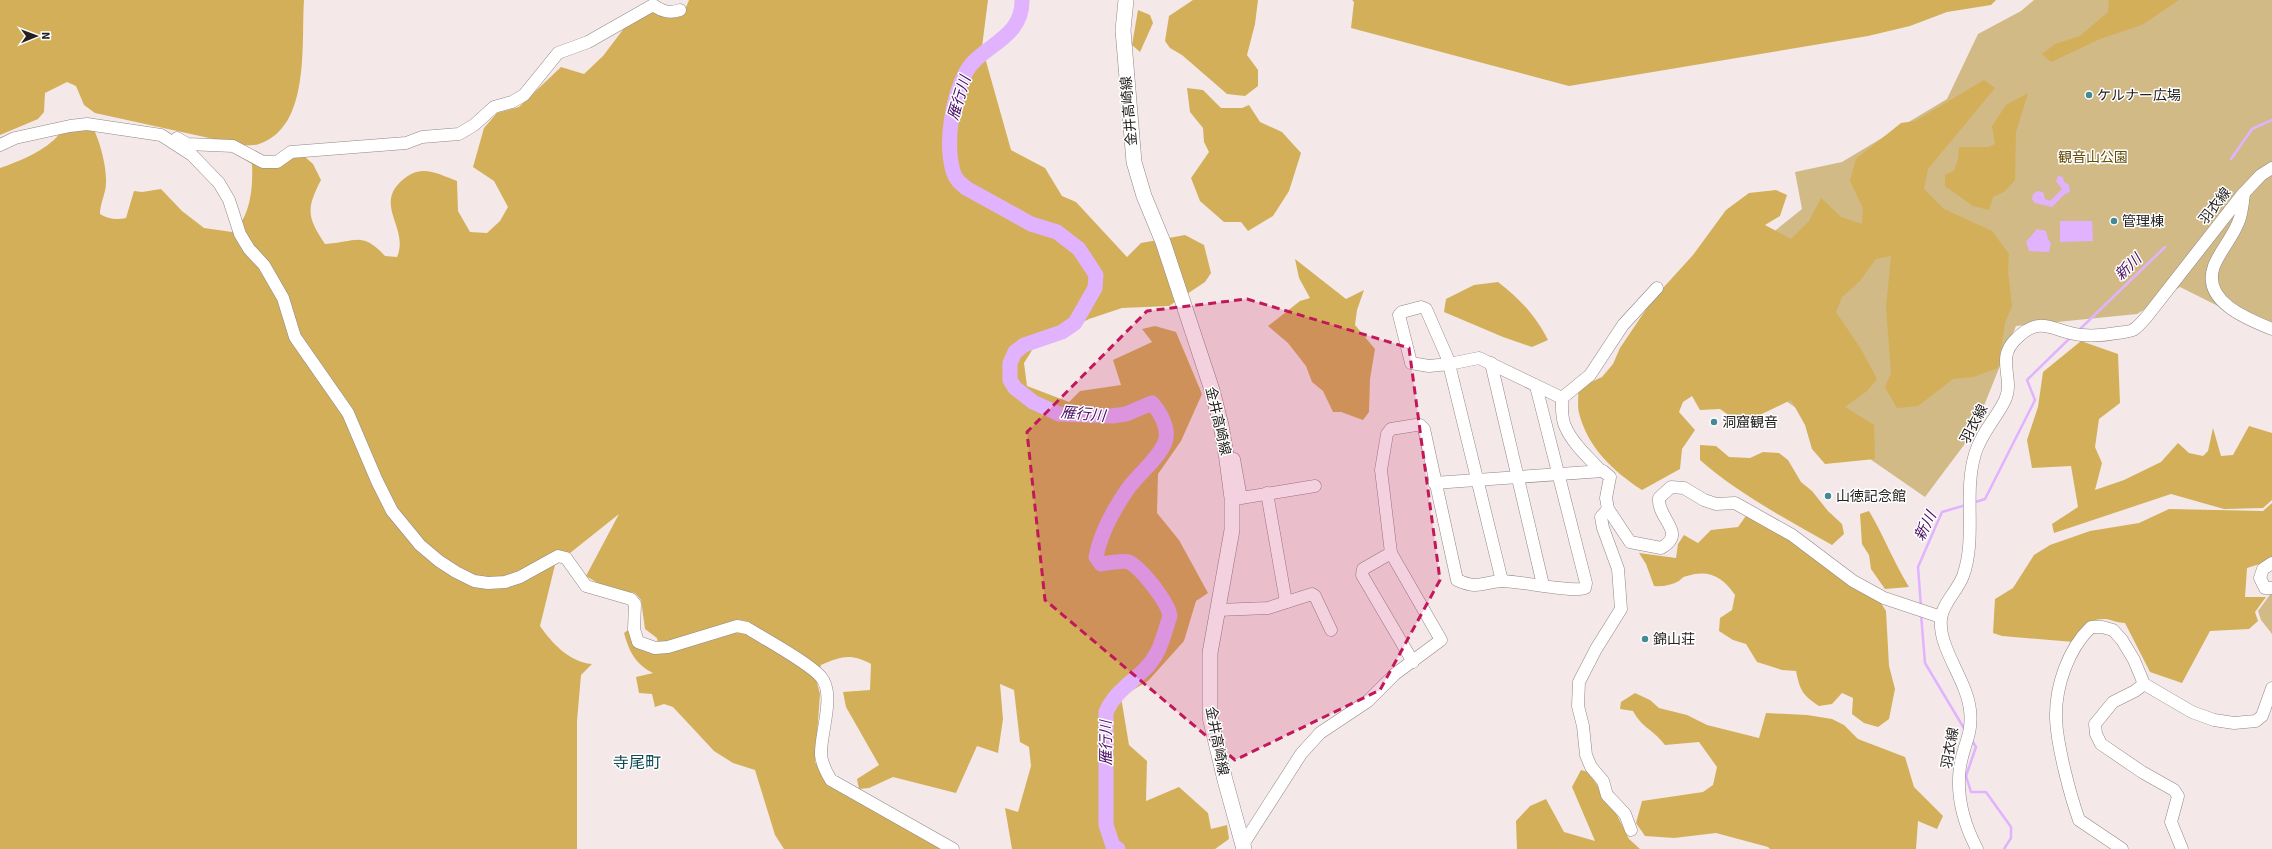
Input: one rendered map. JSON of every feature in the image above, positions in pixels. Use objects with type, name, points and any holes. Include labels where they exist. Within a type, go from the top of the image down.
[{"type":"main road","name":"金井高崎線","points":[[1126,0],[1123,30],[1134,162],[1144,196],[1163,242],[1212,390],[1221,425],[1227,460],[1232,498],[1232,530],[1210,653],[1210,717],[1243,848]]},
{"type":"street","points":[[0,145],[15,138],[70,126],[87,124],[173,136],[187,144],[233,146],[263,162],[278,162],[291,152],[399,144],[422,137],[459,134],[474,125],[494,107],[512,102],[524,95],[558,53],[588,42],[653,5],[662,11],[673,12],[680,10]]},
{"type":"street","points":[[161,135],[192,155],[219,183],[229,200],[240,234],[249,249],[264,265],[283,298],[294,337],[348,413],[377,481],[392,511],[420,545],[439,561],[456,572],[474,581],[488,583],[505,582],[520,577],[558,556],[566,558],[586,586],[631,599],[634,604],[634,629],[638,642],[655,648],[668,647],[737,626],[747,628],[809,668],[824,680],[827,698],[821,755],[825,770],[831,780],[953,849]]},
{"type":"street","name":"羽衣線","points":[[1977,849],[1966,828],[1961,806],[1960,766],[1969,737],[1970,708],[1942,632],[1941,617],[1963,576],[1970,540],[1970,476],[1975,454],[1985,429],[2005,400],[2008,388],[2005,359],[2008,347],[2031,328],[2046,325],[2081,335],[2108,334],[2132,330],[2148,315],[2245,192],[2261,175],[2272,168]]},
{"type":"street","points":[[2245,192],[2239,222],[2214,267],[2212,281],[2219,298],[2226,305],[2251,321],[2272,329]]},
{"type":"street","points":[[1601,471],[1582,450],[1565,427],[1562,414],[1562,398],[1590,374],[1623,325],[1657,288]]},
{"type":"street","points":[[1502,581],[1449,364],[1426,309],[1421,307],[1400,313],[1399,318],[1409,362],[1424,365],[1449,364],[1475,358],[1491,363],[1562,398]]},
{"type":"street","points":[[1491,363],[1519,477],[1543,585]]},
{"type":"street","points":[[1243,848],[1301,754],[1320,733],[1368,701],[1395,674],[1440,643],[1441,636],[1391,553],[1382,470],[1387,434],[1391,429],[1416,425],[1422,426],[1457,580],[1468,585],[1481,586],[1502,581],[1582,589],[1586,586],[1536,386]]},
{"type":"street","points":[[1227,460],[1234,459],[1241,498],[1315,486]]},
{"type":"street","points":[[1434,483],[1601,471],[1606,472],[1610,477],[1606,498],[1608,509],[1630,542],[1661,548],[1670,542],[1673,536],[1672,530],[1660,508],[1659,498],[1671,487],[1684,488],[1704,500],[1716,504],[1735,503],[1792,535],[1853,580],[1884,598],[1941,617]]},
{"type":"street","points":[[1267,494],[1286,602]]},
{"type":"street","points":[[1608,509],[1601,517],[1602,528],[1618,569],[1621,609],[1596,649],[1579,682],[1578,706],[1583,726],[1586,755],[1591,767],[1603,781],[1608,795],[1625,814],[1631,830]]},
{"type":"street","points":[[1391,553],[1363,569],[1362,575],[1413,662]]},
{"type":"street","points":[[2272,562],[2263,569],[2260,578],[2265,588],[2272,588]]},
{"type":"street","points":[[1218,610],[1268,608],[1312,594],[1315,596],[1331,630]]},
{"type":"street","points":[[2122,849],[2079,820],[2058,736],[2056,718],[2058,699],[2067,662],[2080,638],[2091,627],[2102,627],[2113,630],[2122,640],[2134,660],[2144,684],[2192,712],[2214,720],[2234,723],[2256,721],[2262,716],[2272,688]]},
{"type":"street","points":[[2144,684],[2135,691],[2113,702],[2095,724],[2096,734],[2101,744],[2142,772],[2174,790],[2178,796],[2171,822],[2182,849]]},
{"type":"highlighted area","points":[[1247,299],[1409,348],[1440,580],[1380,690],[1235,760],[1045,600],[1027,432],[1147,311]]},
{"type":"green space","name":"観音山公園","points":[[2034,0],[2272,0],[2272,333],[2180,287],[2137,314],[2016,326],[1973,433],[1925,497],[1757,381],[1678,309],[1802,209],[1795,172],[1842,162],[1947,99],[1978,34],[2021,11]]},
{"type":"green space","points":[[2272,592],[2272,634],[2261,620],[2258,611]]},
{"type":"shaded area","points":[[0,0],[304,0],[302,60],[300,82],[295,102],[288,120],[276,135],[257,145],[241,145],[95,113],[84,105],[76,86],[67,82],[45,93],[44,112],[38,119],[0,135]]},
{"type":"shaded area","points":[[689,0],[988,0],[982,47],[1011,150],[1045,168],[1062,196],[1076,202],[1127,257],[1141,243],[1185,235],[1204,245],[1211,273],[1205,282],[1169,306],[1122,308],[1089,319],[1034,347],[1024,363],[1027,386],[1069,402],[1080,391],[1121,385],[1113,360],[1152,342],[1142,329],[1155,326],[1176,332],[1202,394],[1181,441],[1158,474],[1157,513],[1179,540],[1208,593],[1196,601],[1184,641],[1148,681],[1121,697],[1129,745],[1147,761],[1146,801],[1179,787],[1208,813],[1211,829],[1227,825],[1229,839],[1215,849],[1012,849],[1005,808],[1018,812],[1031,766],[1029,747],[1020,742],[1014,690],[1000,684],[1003,719],[998,753],[977,746],[956,793],[893,777],[869,788],[859,789],[857,779],[879,765],[846,707],[843,692],[870,690],[871,664],[858,658],[846,657],[821,665],[816,679],[820,694],[815,762],[829,784],[947,849],[784,849],[775,835],[755,770],[733,763],[714,751],[673,707],[664,704],[655,707],[652,694],[639,693],[636,677],[653,673],[637,661],[628,646],[624,633],[628,630],[636,646],[660,653],[657,638],[645,629],[641,600],[635,593],[606,588],[586,576],[619,514],[555,565],[540,626],[562,651],[576,660],[592,664],[581,675],[577,721],[577,849],[0,849],[0,168],[34,154],[50,143],[61,131],[93,128],[102,155],[106,177],[106,187],[100,214],[112,219],[126,218],[134,191],[142,192],[161,189],[182,211],[204,228],[232,232],[243,219],[247,210],[250,201],[252,182],[252,164],[236,154],[280,164],[294,158],[305,157],[313,164],[321,180],[313,198],[311,213],[315,227],[325,244],[357,240],[363,241],[370,243],[385,256],[397,257],[400,246],[399,236],[391,207],[391,197],[395,188],[405,178],[412,174],[424,171],[437,173],[457,181],[458,211],[470,232],[487,233],[500,221],[508,207],[494,181],[473,167],[484,128],[497,113],[519,107],[561,67],[584,74],[603,56],[625,27],[654,11],[684,12]]},
{"type":"shaded area","points":[[1193,0],[1258,0],[1255,24],[1247,55],[1258,70],[1258,86],[1245,96],[1227,94],[1182,55],[1170,48],[1165,41],[1169,16]]},
{"type":"shaded area","points":[[1352,0],[1996,0],[1991,5],[1947,12],[1910,26],[1868,36],[1569,86],[1351,28],[1354,2]]},
{"type":"shaded area","points":[[2109,0],[2179,0],[2142,25],[2100,39],[2051,62],[2042,54],[2055,44],[2080,36],[2108,12]]},
{"type":"shaded area","points":[[1138,10],[1150,15],[1153,23],[1140,52],[1132,45]]},
{"type":"shaded area","points":[[1984,80],[1995,88],[1928,169],[1924,189],[1944,209],[1992,231],[2009,254],[2008,271],[2012,306],[2005,323],[1998,368],[1973,377],[1953,379],[1918,406],[1897,408],[1885,387],[1891,373],[1886,308],[1891,256],[1876,259],[1859,282],[1842,297],[1836,312],[1861,349],[1877,379],[1867,391],[1845,407],[1874,425],[1875,459],[1825,464],[1812,449],[1805,425],[1791,400],[1741,424],[1720,409],[1700,410],[1692,396],[1683,402],[1679,412],[1695,430],[1682,449],[1680,469],[1642,490],[1612,467],[1595,448],[1583,426],[1578,410],[1578,388],[1602,377],[1613,364],[1620,348],[1653,299],[1693,255],[1726,210],[1749,193],[1776,190],[1787,195],[1780,216],[1765,225],[1791,239],[1809,221],[1821,198],[1841,217],[1862,224],[1863,208],[1850,181],[1856,159],[1901,123],[1915,121]]},
{"type":"shaded area","points":[[1187,88],[1203,90],[1221,108],[1242,108],[1249,105],[1260,122],[1282,132],[1301,153],[1289,191],[1273,216],[1248,231],[1241,222],[1224,222],[1200,201],[1191,178],[1209,152],[1204,142],[1203,128],[1190,112]]},
{"type":"shaded area","points":[[2028,93],[2016,132],[2015,180],[2004,192],[1993,197],[1989,210],[1973,206],[1945,186],[1945,175],[1954,171],[1958,159],[1959,147],[1988,147],[1995,144],[1992,126],[2006,105]]},
{"type":"shaded area","points":[[2058,176],[2063,177],[2064,182],[2069,185],[2070,192],[2065,194],[2052,207],[2035,203],[2032,199],[2033,194],[2038,191],[2043,192],[2045,199],[2050,201],[2062,189],[2056,181]]},
{"type":"shaded area","points":[[2060,221],[2092,221],[2093,241],[2060,242]]},
{"type":"shaded area","points":[[2037,229],[2046,231],[2048,239],[2051,243],[2049,252],[2029,251],[2026,242]]},
{"type":"shaded area","points":[[1295,259],[1346,299],[1364,290],[1357,310],[1355,325],[1375,349],[1370,379],[1369,412],[1363,420],[1341,412],[1333,412],[1323,391],[1312,382],[1306,366],[1288,343],[1268,326],[1300,301],[1310,298],[1299,278]]},
{"type":"shaded area","points":[[1498,282],[1526,308],[1538,323],[1548,340],[1532,347],[1503,337],[1444,312],[1446,299],[1474,285]]},
{"type":"shaded area","points":[[2081,341],[2118,354],[2120,403],[2099,419],[2095,447],[2102,463],[2095,490],[2124,480],[2161,462],[2178,443],[2189,453],[2203,456],[2208,451],[2213,428],[2221,456],[2233,455],[2249,426],[2272,433],[2272,500],[2263,508],[2224,509],[2171,494],[2054,533],[2052,524],[2078,507],[2071,466],[2032,468],[2027,440],[2038,407],[2043,372]]},
{"type":"shaded area","points":[[1700,445],[1716,446],[1729,457],[1750,458],[1763,452],[1779,453],[1788,460],[1801,482],[1812,491],[1828,511],[1842,524],[1844,534],[1832,545],[1763,506],[1700,460]]},
{"type":"shaded area","points":[[2272,503],[2272,560],[2247,568],[2245,597],[2266,597],[2255,612],[2258,621],[2249,629],[2210,631],[2182,683],[2150,672],[2125,623],[2106,619],[2095,620],[2086,624],[2082,628],[2074,642],[2002,636],[1993,633],[1995,599],[2013,588],[2034,555],[2050,545],[2090,531],[2139,523],[2169,509],[2263,511]]},
{"type":"shaded area","points":[[1869,511],[1909,587],[1885,589],[1871,569],[1869,555],[1862,544],[1860,514]]},
{"type":"shaded area","points":[[1748,513],[1792,540],[1879,600],[1886,611],[1889,666],[1895,689],[1889,719],[1878,727],[1864,723],[1852,714],[1853,698],[1842,693],[1832,704],[1819,706],[1809,699],[1803,692],[1796,671],[1782,670],[1757,662],[1746,644],[1733,640],[1719,631],[1720,618],[1732,610],[1735,595],[1726,583],[1720,579],[1709,574],[1702,573],[1685,576],[1679,581],[1670,585],[1654,586],[1646,564],[1639,553],[1676,558],[1678,544],[1684,535],[1698,543],[1711,530],[1738,527]]},
{"type":"shaded area","points":[[1635,693],[1650,700],[1659,708],[1687,715],[1707,725],[1759,738],[1766,713],[1807,715],[1832,719],[1844,725],[1858,739],[1905,757],[1914,787],[1943,816],[1937,829],[1918,821],[1916,849],[1770,849],[1768,847],[1716,833],[1674,838],[1645,836],[1636,823],[1642,801],[1703,792],[1713,785],[1717,767],[1699,742],[1665,745],[1641,722],[1633,711],[1620,709],[1621,702]]},
{"type":"shaded area","points":[[1581,770],[1588,772],[1614,809],[1629,839],[1640,849],[1517,849],[1516,821],[1530,806],[1546,799],[1564,832],[1595,841],[1572,787]]},
{"type":"waterway","name":"雁行川","points":[[1022,0],[1020,13],[1016,24],[1009,33],[973,63],[966,72],[961,83],[951,121],[950,147],[953,171],[956,179],[966,188],[1031,224],[1057,232],[1079,249],[1096,275],[1095,288],[1075,323],[1062,332],[1024,345],[1015,352],[1010,363],[1010,380],[1015,388],[1033,402],[1059,414],[1112,416],[1126,414],[1152,403],[1161,416],[1166,432],[1165,442],[1158,455],[1127,490],[1117,505],[1104,531],[1096,557],[1101,564],[1126,561],[1141,571],[1160,595],[1170,616],[1155,657],[1145,669],[1118,694],[1106,712],[1106,825],[1113,846],[1118,849]]},
{"type":"waterway","points":[[2231,159],[2252,129],[2272,120]]},
{"type":"waterway","name":"新川","points":[[2079,330],[2165,247]]},
{"type":"waterway","name":"新川","points":[[1972,503],[1985,499],[2035,400],[2027,380],[2071,337]]},
{"type":"waterway","name":"新川","points":[[1921,607],[1918,567],[1942,512],[1966,505]]},
{"type":"waterway","name":"新川","points":[[1921,614],[1925,663],[1965,730]]},
{"type":"waterway","name":"新川","points":[[1971,739],[1976,747],[1966,776],[1971,792],[1986,792],[2011,827],[2011,838],[2004,849]]},
{"type":"place","name":"ケルナー広場","points":[[2089,95]]},
{"type":"place","name":"管理棟","points":[[2114,221]]},
{"type":"place","name":"洞窟観音","points":[[1714,422]]},
{"type":"place","name":"山徳記念館","points":[[1828,496]]},
{"type":"place","name":"錦山荘","points":[[1645,639]]},
{"type":"district","name":"寺尾町","points":[[637,763]]}]
